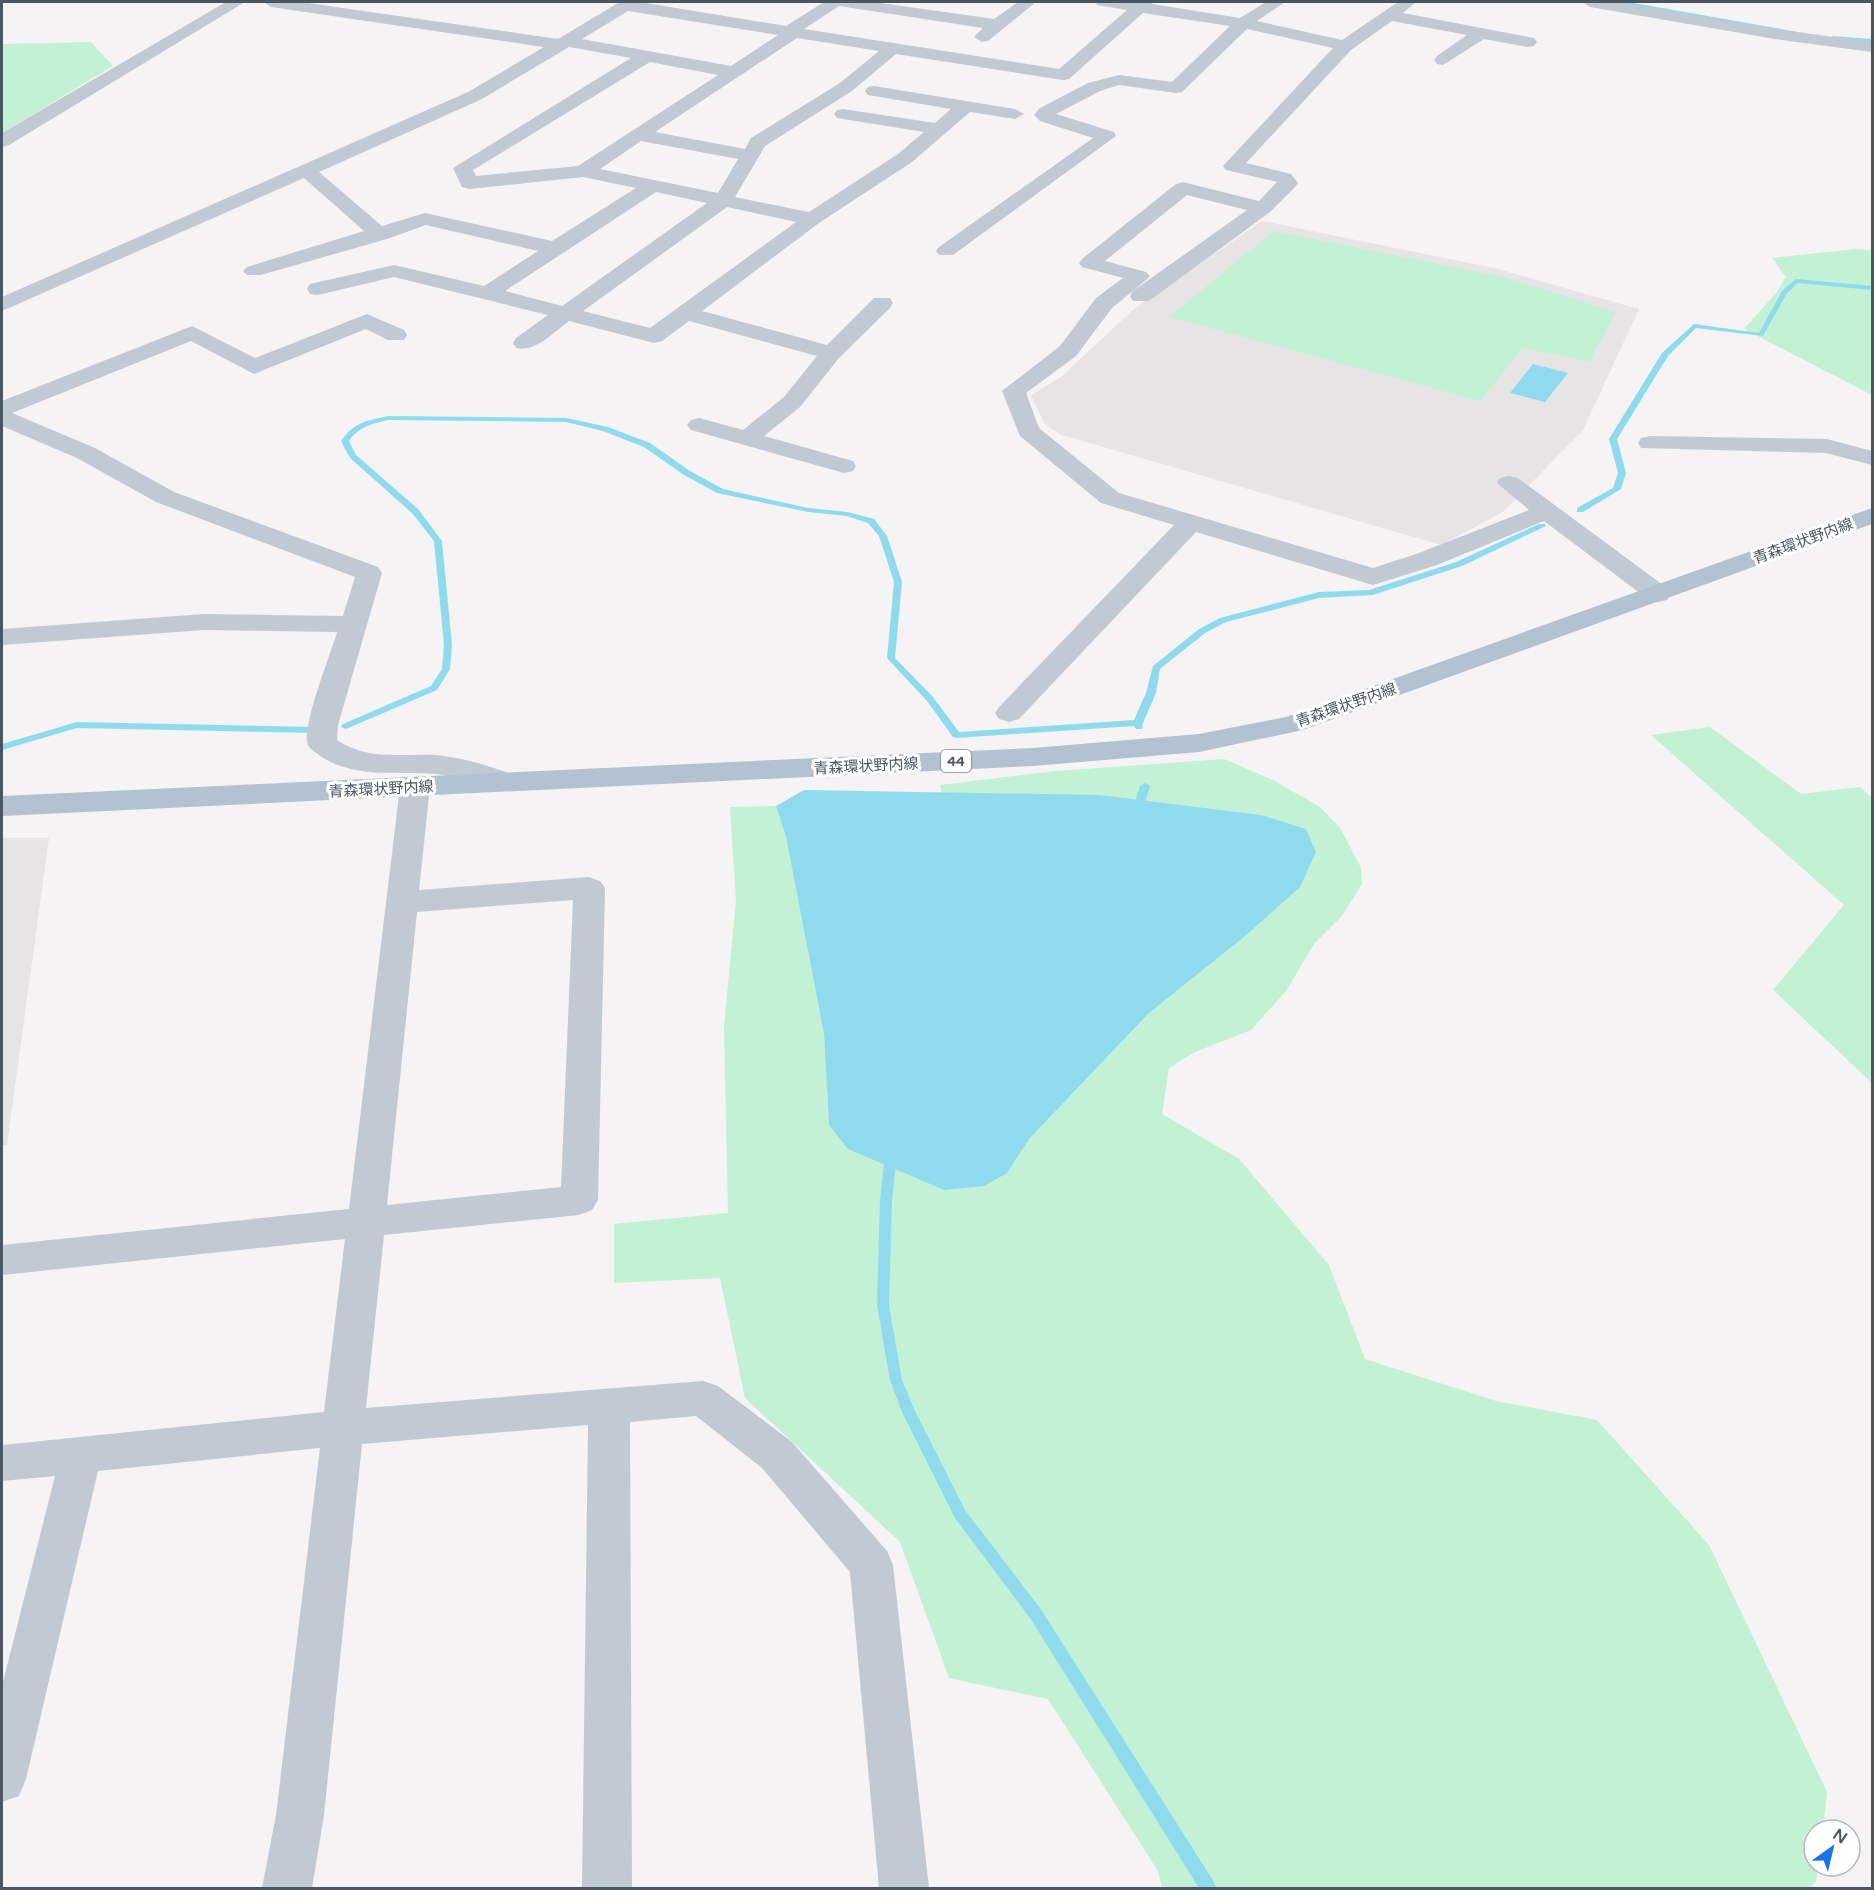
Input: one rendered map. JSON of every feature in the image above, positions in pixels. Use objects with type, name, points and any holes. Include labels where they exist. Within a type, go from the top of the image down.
[{"type":"main road","name":"青森環状野内線","points":[[2,806],[1033,757],[1199,743],[1293,723],[1872,516]]},
{"type":"street","points":[[2,141],[237,2]]},
{"type":"street","points":[[271,2],[562,43],[733,72]]},
{"type":"street","points":[[583,171],[834,2]]},
{"type":"street","points":[[844,2],[998,25]]},
{"type":"street","points":[[955,59],[1028,2]]},
{"type":"street","points":[[1103,2],[1143,4],[1345,46]]},
{"type":"street","points":[[946,251],[1107,136],[1046,117],[1043,115],[1046,112],[1094,87],[1119,80],[1176,88],[1243,23],[1276,2]]},
{"type":"street","points":[[1141,296],[1263,208],[1288,183],[1284,178],[1233,166],[1345,46],[1408,2]]},
{"type":"street","points":[[1590,2],[1766,33],[1872,47]]},
{"type":"street","points":[[2,305],[474,96],[628,4],[790,33],[1063,75],[1143,4]]},
{"type":"street","points":[[1389,15],[1528,42]]},
{"type":"street","points":[[1443,60],[1481,33]]},
{"type":"street","points":[[524,343],[723,201],[733,188],[748,155],[758,142],[846,87],[892,49]]},
{"type":"street","points":[[647,56],[463,168],[468,183],[583,171],[812,219]]},
{"type":"street","points":[[318,290],[394,271],[654,336],[812,219],[905,158],[939,129],[966,95],[995,65]]},
{"type":"street","points":[[874,92],[966,95],[1014,114]]},
{"type":"street","points":[[843,114],[939,129]]},
{"type":"street","points":[[639,135],[748,155]]},
{"type":"street","points":[[307,171],[380,235]]},
{"type":"street","points":[[1263,208],[1191,181],[1089,263],[1139,276],[1104,303],[1068,351],[1014,391],[1028,431],[1110,498],[1373,577],[1437,556],[1548,511]]},
{"type":"street","points":[[487,293],[652,186]]},
{"type":"street","points":[[254,271],[380,235],[425,219],[554,248]]},
{"type":"street","points":[[746,439],[792,402],[831,353],[882,303]]},
{"type":"street","points":[[686,313],[831,353]]},
{"type":"street","points":[[2,409],[192,333],[255,367],[367,321],[396,334]]},
{"type":"street","points":[[2,418],[86,453],[165,497],[369,573],[323,725],[322,743],[335,754],[362,764],[449,766],[507,783]]},
{"type":"street","points":[[699,425],[844,466]]},
{"type":"street","points":[[1650,442],[1827,446],[1872,458]]},
{"type":"street","points":[[1509,483],[1658,594]]},
{"type":"street","points":[[1010,713],[1191,522]]},
{"type":"street","points":[[2,637],[204,622],[354,624]]},
{"type":"street","points":[[287,1888],[300,1815],[345,1428],[415,787]]},
{"type":"street","points":[[2,1260],[579,1200],[589,888],[403,902]]},
{"type":"street","points":[[2,1463],[345,1428],[703,1398],[777,1455],[871,1565],[904,1888]]},
{"type":"street","points":[[607,1888],[609,1406]]},
{"type":"street","points":[[2,1779],[81,1455]]},
{"type":"shaded area","points":[[1262,221],[1494,268],[1639,309],[1583,430],[1503,512],[1441,545],[1059,434],[1045,424],[1031,395],[1061,377],[1134,309]]},
{"type":"shaded area","points":[[2,838],[49,838],[7,1145],[2,1145]]},
{"type":"green space","points":[[91,42],[113,66],[2,133],[2,44]]},
{"type":"green space","points":[[1274,231],[1504,277],[1616,312],[1589,362],[1523,348],[1480,401],[1169,317]]},
{"type":"green space","points":[[1855,249],[1872,250],[1872,395],[1744,329],[1777,292],[1786,277],[1772,258]]},
{"type":"green space","points":[[1710,727],[1801,794],[1860,787],[1872,798],[1872,1083],[1773,990],[1844,905],[1651,735]]},
{"type":"green space","points":[[1224,759],[1273,780],[1320,807],[1340,828],[1361,868],[1362,884],[1342,916],[1314,944],[1286,991],[1251,1030],[1195,1052],[1169,1068],[1162,1114],[1239,1159],[1329,1265],[1365,1359],[1496,1401],[1597,1420],[1709,1545],[1827,1792],[1824,1818],[1802,1818],[1802,1878],[1816,1878],[1810,1888],[1162,1888],[1158,1871],[1048,1699],[949,1678],[900,1542],[745,1398],[720,1278],[614,1283],[614,1224],[728,1213],[724,1026],[736,900],[730,807],[776,806],[786,837],[824,1034],[829,1125],[1007,1173],[1030,1138],[1149,1013],[1244,937],[992,794],[942,793],[940,785],[1056,771]]},
{"type":"water","points":[[1533,364],[1568,373],[1545,402],[1510,393]]},
{"type":"water","points":[[804,790],[1099,795],[1261,815],[1306,829],[1316,852],[1300,887],[1244,937],[1149,1013],[1030,1138],[1007,1173],[984,1186],[944,1190],[848,1149],[829,1125],[824,1034],[786,837],[776,806]]},
{"type":"waterway","points":[[1622,2],[1795,32]]},
{"type":"waterway","points":[[1834,37],[1872,41]]},
{"type":"waterway","points":[[1580,510],[1617,489],[1622,473],[1613,439],[1665,355],[1694,326],[1761,335],[1784,292],[1796,281],[1872,288]]},
{"type":"waterway","points":[[346,726],[434,688],[446,669],[448,645],[438,541],[415,511],[353,456],[345,441],[351,432],[363,424],[388,418],[566,420],[605,429],[647,445],[687,473],[720,491],[808,510],[848,514],[871,521],[883,536],[898,582],[891,658],[930,699],[956,735],[1138,723]]},
{"type":"waterway","points":[[1138,723],[1151,693],[1156,668],[1202,631],[1223,620],[1319,595],[1370,593],[1459,564],[1542,526]]},
{"type":"waterway","points":[[1138,723],[1139,727]]},
{"type":"waterway","points":[[2,747],[77,725],[313,730]]},
{"type":"waterway","points":[[1137,811],[1145,786]]},
{"type":"waterway","points":[[891,1155],[886,1199],[883,1305],[896,1380],[909,1412],[960,1514],[1035,1613],[1208,1888]]}]
